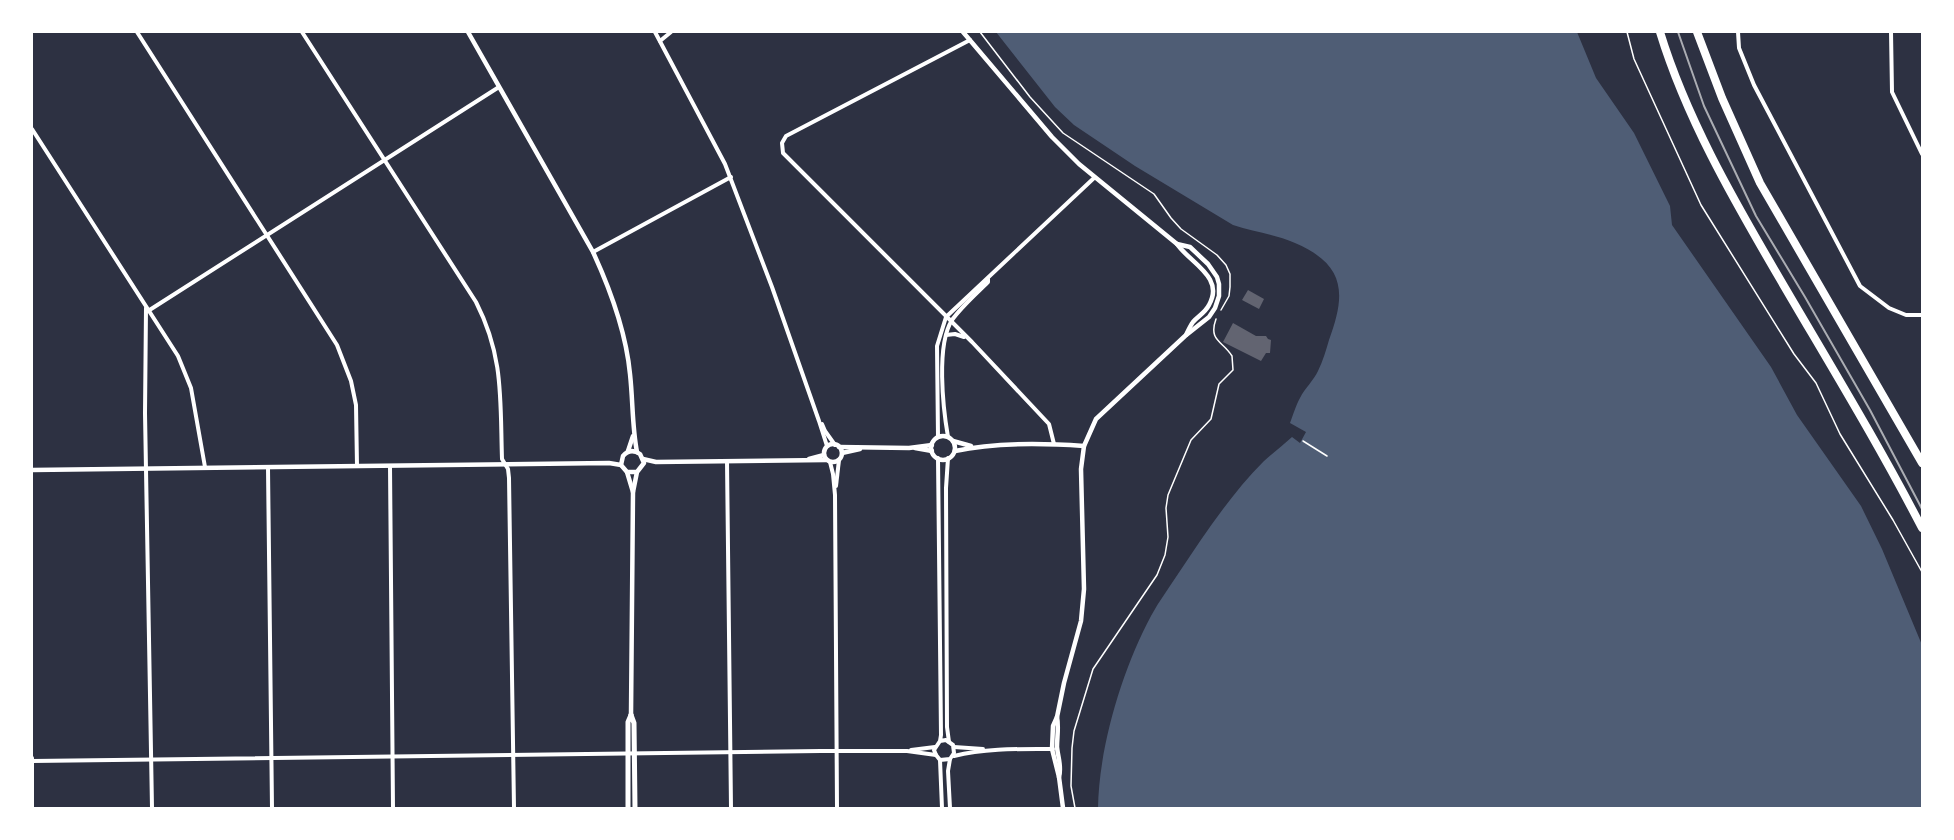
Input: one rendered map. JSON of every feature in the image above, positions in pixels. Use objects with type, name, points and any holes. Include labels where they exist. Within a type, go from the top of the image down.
[{"type":"highway","points":[[1660,32],[1687,104],[1726,183],[1881,450],[1923,528]]},
{"type":"highway","points":[[1697,32],[1722,98],[1760,183],[1923,463]]},
{"type":"main road","points":[[631,715],[628,722],[635,808]]},
{"type":"main road","points":[[628,808],[632,754]]},
{"type":"street","points":[[137,32],[337,345],[351,381],[356,405],[357,466]]},
{"type":"street","points":[[302,32],[470,293],[487,324],[498,364],[502,459],[508,469],[509,478],[514,808]]},
{"type":"street","points":[[468,32],[593,252],[609,289],[627,353],[632,394],[633,436],[637,452],[643,459],[656,462],[827,459],[835,462],[839,460]]},
{"type":"street","points":[[655,32],[731,177],[772,286],[827,447],[827,459],[833,474],[835,495],[837,808]]},
{"type":"street","points":[[660,41],[671,32]]},
{"type":"street","points":[[963,32],[1052,137],[1094,178],[1177,244],[1183,253],[1204,270],[1213,287],[1209,306],[1193,323],[1185,336]]},
{"type":"street","points":[[1738,32],[1739,48],[1754,85],[1860,286],[1889,308],[1906,315],[1923,315]]},
{"type":"street","points":[[1891,32],[1892,92],[1923,154]]},
{"type":"street","points":[[971,40],[786,136],[782,143],[783,153],[972,342],[1049,424],[1054,444]]},
{"type":"street","points":[[147,310],[268,236],[384,159],[499,87]]},
{"type":"street","points":[[32,129],[178,356],[191,388],[205,467]]},
{"type":"street","points":[[593,252],[731,177]]},
{"type":"street","points":[[909,448],[932,444],[938,437],[938,346],[946,317],[1094,178]]},
{"type":"street","points":[[1063,808],[1053,726],[1081,621],[1084,589],[1081,470],[1084,446],[1096,419],[1185,336],[1209,317],[1218,302],[1220,284],[1214,271],[1199,254],[1177,244]]},
{"type":"street","points":[[948,437],[943,382],[943,349],[946,335],[951,322],[988,282],[988,278]]},
{"type":"street","points":[[147,310],[146,469],[152,808]]},
{"type":"street","points":[[946,335],[961,335],[972,342]]},
{"type":"street","points":[[819,421],[842,453]]},
{"type":"street","points":[[621,462],[628,452],[633,436]]},
{"type":"street","points":[[938,437],[948,437],[953,441],[974,447]]},
{"type":"street","points":[[953,441],[955,451]]},
{"type":"street","points":[[907,751],[935,747],[941,735],[938,458],[932,451],[932,444]]},
{"type":"street","points":[[988,750],[954,747],[949,741],[947,727],[946,488],[948,458],[955,451],[974,447],[1054,444],[1084,446]]},
{"type":"street","points":[[827,447],[909,448],[932,451]]},
{"type":"street","points":[[842,453],[862,448]]},
{"type":"street","points":[[628,452],[637,452]]},
{"type":"street","points":[[835,495],[839,460],[842,453]]},
{"type":"street","points":[[938,458],[948,458]]},
{"type":"street","points":[[643,459],[643,466]]},
{"type":"street","points":[[727,461],[731,808]]},
{"type":"street","points":[[32,470],[621,462]]},
{"type":"street","points":[[621,462],[627,472],[633,492]]},
{"type":"street","points":[[631,715],[633,492],[638,472],[643,466],[656,462]]},
{"type":"street","points":[[390,466],[393,808]]},
{"type":"street","points":[[268,468],[272,808]]},
{"type":"street","points":[[627,472],[638,472]]},
{"type":"street","points":[[940,741],[949,741]]},
{"type":"street","points":[[935,747],[936,755],[940,760],[942,808]]},
{"type":"street","points":[[950,808],[948,771],[954,747]]},
{"type":"street","points":[[940,760],[966,752],[1054,749]]},
{"type":"street","points":[[32,808],[32,760],[836,751],[907,751],[936,755]]},
{"type":"path","points":[[980,32],[1030,97],[1063,133],[1154,194],[1181,229],[1217,255],[1226,265],[1230,274],[1229,296],[1221,310]]},
{"type":"path","points":[[1626,32],[1634,59],[1701,205],[1794,354],[1816,383],[1840,434],[1923,572]]},
{"type":"path","points":[[1075,808],[1071,786],[1074,731],[1093,669],[1157,575],[1165,555],[1168,537],[1168,495],[1191,440],[1211,419],[1219,384],[1233,370],[1232,356],[1215,337],[1213,330],[1217,318]]},
{"type":"path","points":[[1304,441],[1327,456]]},
{"type":"water","points":[[996,32],[1577,32],[1596,78],[1634,133],[1670,206],[1672,225],[1771,367],[1797,415],[1861,506],[1882,549],[1922,645],[1922,808],[1098,808],[1099,784],[1114,709],[1140,637],[1151,616],[1208,530],[1240,487],[1264,461],[1292,437],[1300,443],[1306,432],[1290,423],[1304,391],[1321,363],[1335,324],[1339,295],[1338,282],[1333,271],[1312,252],[1287,240],[1233,225],[1135,166],[1074,125],[1055,107]]},
{"type":"building","points":[[1248,290],[1264,299],[1259,309],[1242,300]]},
{"type":"building","points":[[1233,323],[1256,336],[1266,336],[1271,340],[1270,353],[1266,353],[1261,361],[1223,342]]},
{"type":"railway","points":[[1678,32],[1704,106],[1756,216],[1870,410],[1922,509]]}]
